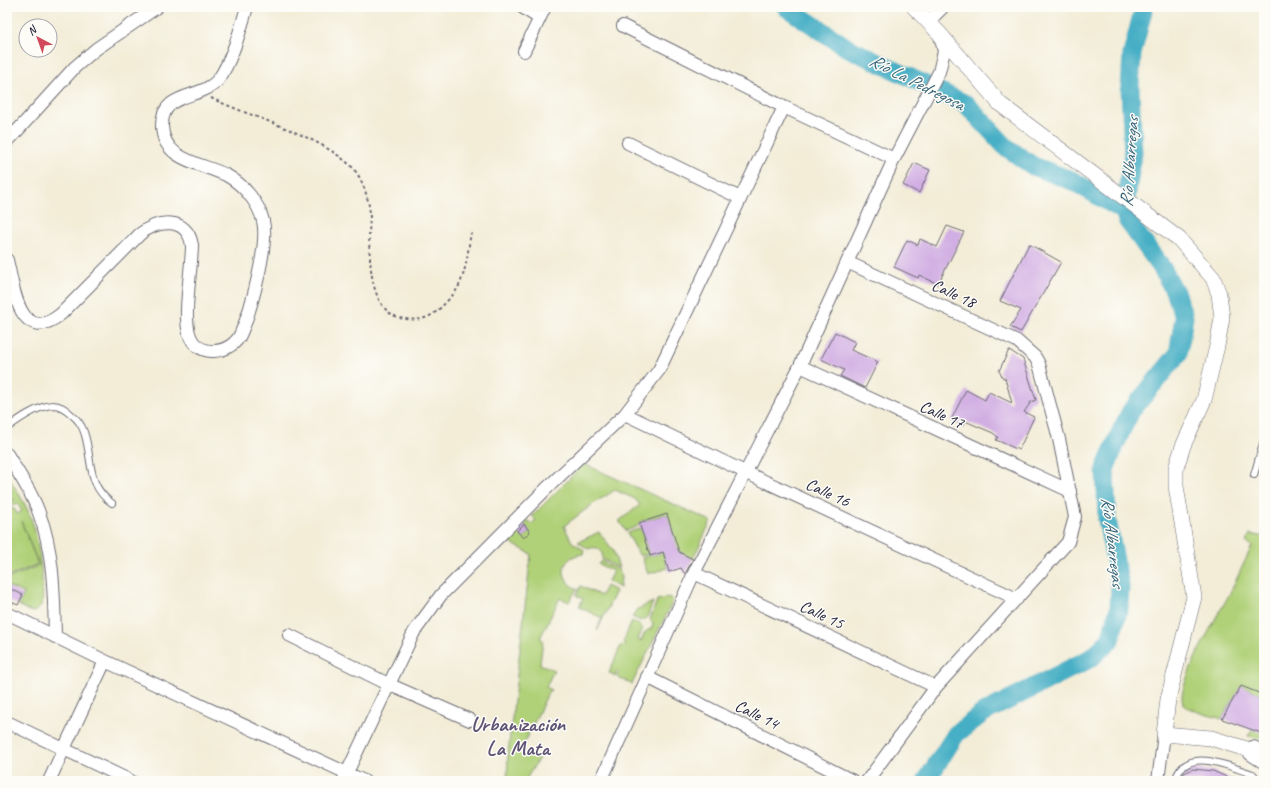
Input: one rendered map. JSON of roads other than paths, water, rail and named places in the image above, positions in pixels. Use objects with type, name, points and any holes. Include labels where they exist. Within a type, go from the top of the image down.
[{"type":"street","points":[[7,142],[75,67],[96,49],[158,7]]},
{"type":"street","points":[[7,260],[22,314],[29,321],[45,324],[51,323],[140,234],[155,224],[168,222],[174,224],[189,236],[192,246],[188,311],[188,329],[190,337],[199,347],[208,351],[220,351],[233,345],[241,333],[244,325],[263,253],[264,227],[257,206],[246,190],[227,176],[176,155],[163,138],[162,124],[170,103],[179,98],[199,93],[212,86],[227,65],[247,7]]},
{"type":"street","points":[[522,7],[542,12],[524,50]]},
{"type":"street","points":[[914,7],[934,27],[1000,104],[1179,239],[1213,278],[1219,294],[1222,318],[1204,400],[1183,446],[1176,468],[1176,486],[1194,597],[1168,699],[1158,781]]},
{"type":"street","points":[[601,781],[694,573],[800,366],[894,159],[921,104],[939,72],[944,51],[934,27],[943,7]]},
{"type":"street","points":[[623,26],[784,107],[894,159]]},
{"type":"street","points":[[345,778],[388,684],[414,632],[441,595],[548,487],[624,414],[659,370],[784,107]]},
{"type":"street","points":[[628,143],[740,198]]},
{"type":"street","name":"Calle 18","points":[[847,262],[1017,341],[1035,357],[1039,364],[1060,439],[1070,491]]},
{"type":"street","name":"Calle 17","points":[[800,366],[1070,491]]},
{"type":"street","name":"Calle 16","points":[[624,414],[746,473],[1017,599]]},
{"type":"street","points":[[7,454],[39,512],[45,532],[54,595],[55,637]]},
{"type":"street","points":[[867,781],[936,687],[1068,542],[1075,518],[1070,491]]},
{"type":"street","name":"Calle 15","points":[[694,573],[936,687]]},
{"type":"street","points":[[7,613],[345,778],[364,781]]},
{"type":"street","points":[[289,635],[388,684],[470,720]]},
{"type":"street","points":[[49,781],[105,661]]},
{"type":"street","name":"Calle 14","points":[[647,677],[853,781]]},
{"type":"street","points":[[7,722],[131,781]]},
{"type":"street","points":[[1164,734],[1211,738],[1262,752]]},
{"type":"lane","points":[[7,428],[29,414],[42,408],[54,405],[64,408],[76,418],[84,432],[96,488],[103,497],[112,503]]},
{"type":"lane","points":[[1254,475],[1264,440]]},
{"type":"lane","points":[[1175,781],[1181,769],[1190,762],[1201,759],[1253,774],[1258,781]]},
{"type":"waterway","name":"Río La Pedregosa","points":[[786,7],[846,47],[966,104],[1006,147],[1033,166],[1073,181],[1124,211]]},
{"type":"waterway","name":"Río Albarregas","points":[[926,781],[956,734],[983,713],[1091,658],[1110,640],[1119,608],[1120,586],[1107,519],[1105,469],[1131,411],[1178,354],[1184,317],[1176,294],[1162,268],[1127,220],[1124,211],[1133,153],[1130,88],[1132,54],[1144,7]]},
{"type":"district","name":"Urbanización La Mata","points":[[518,736]]}]
